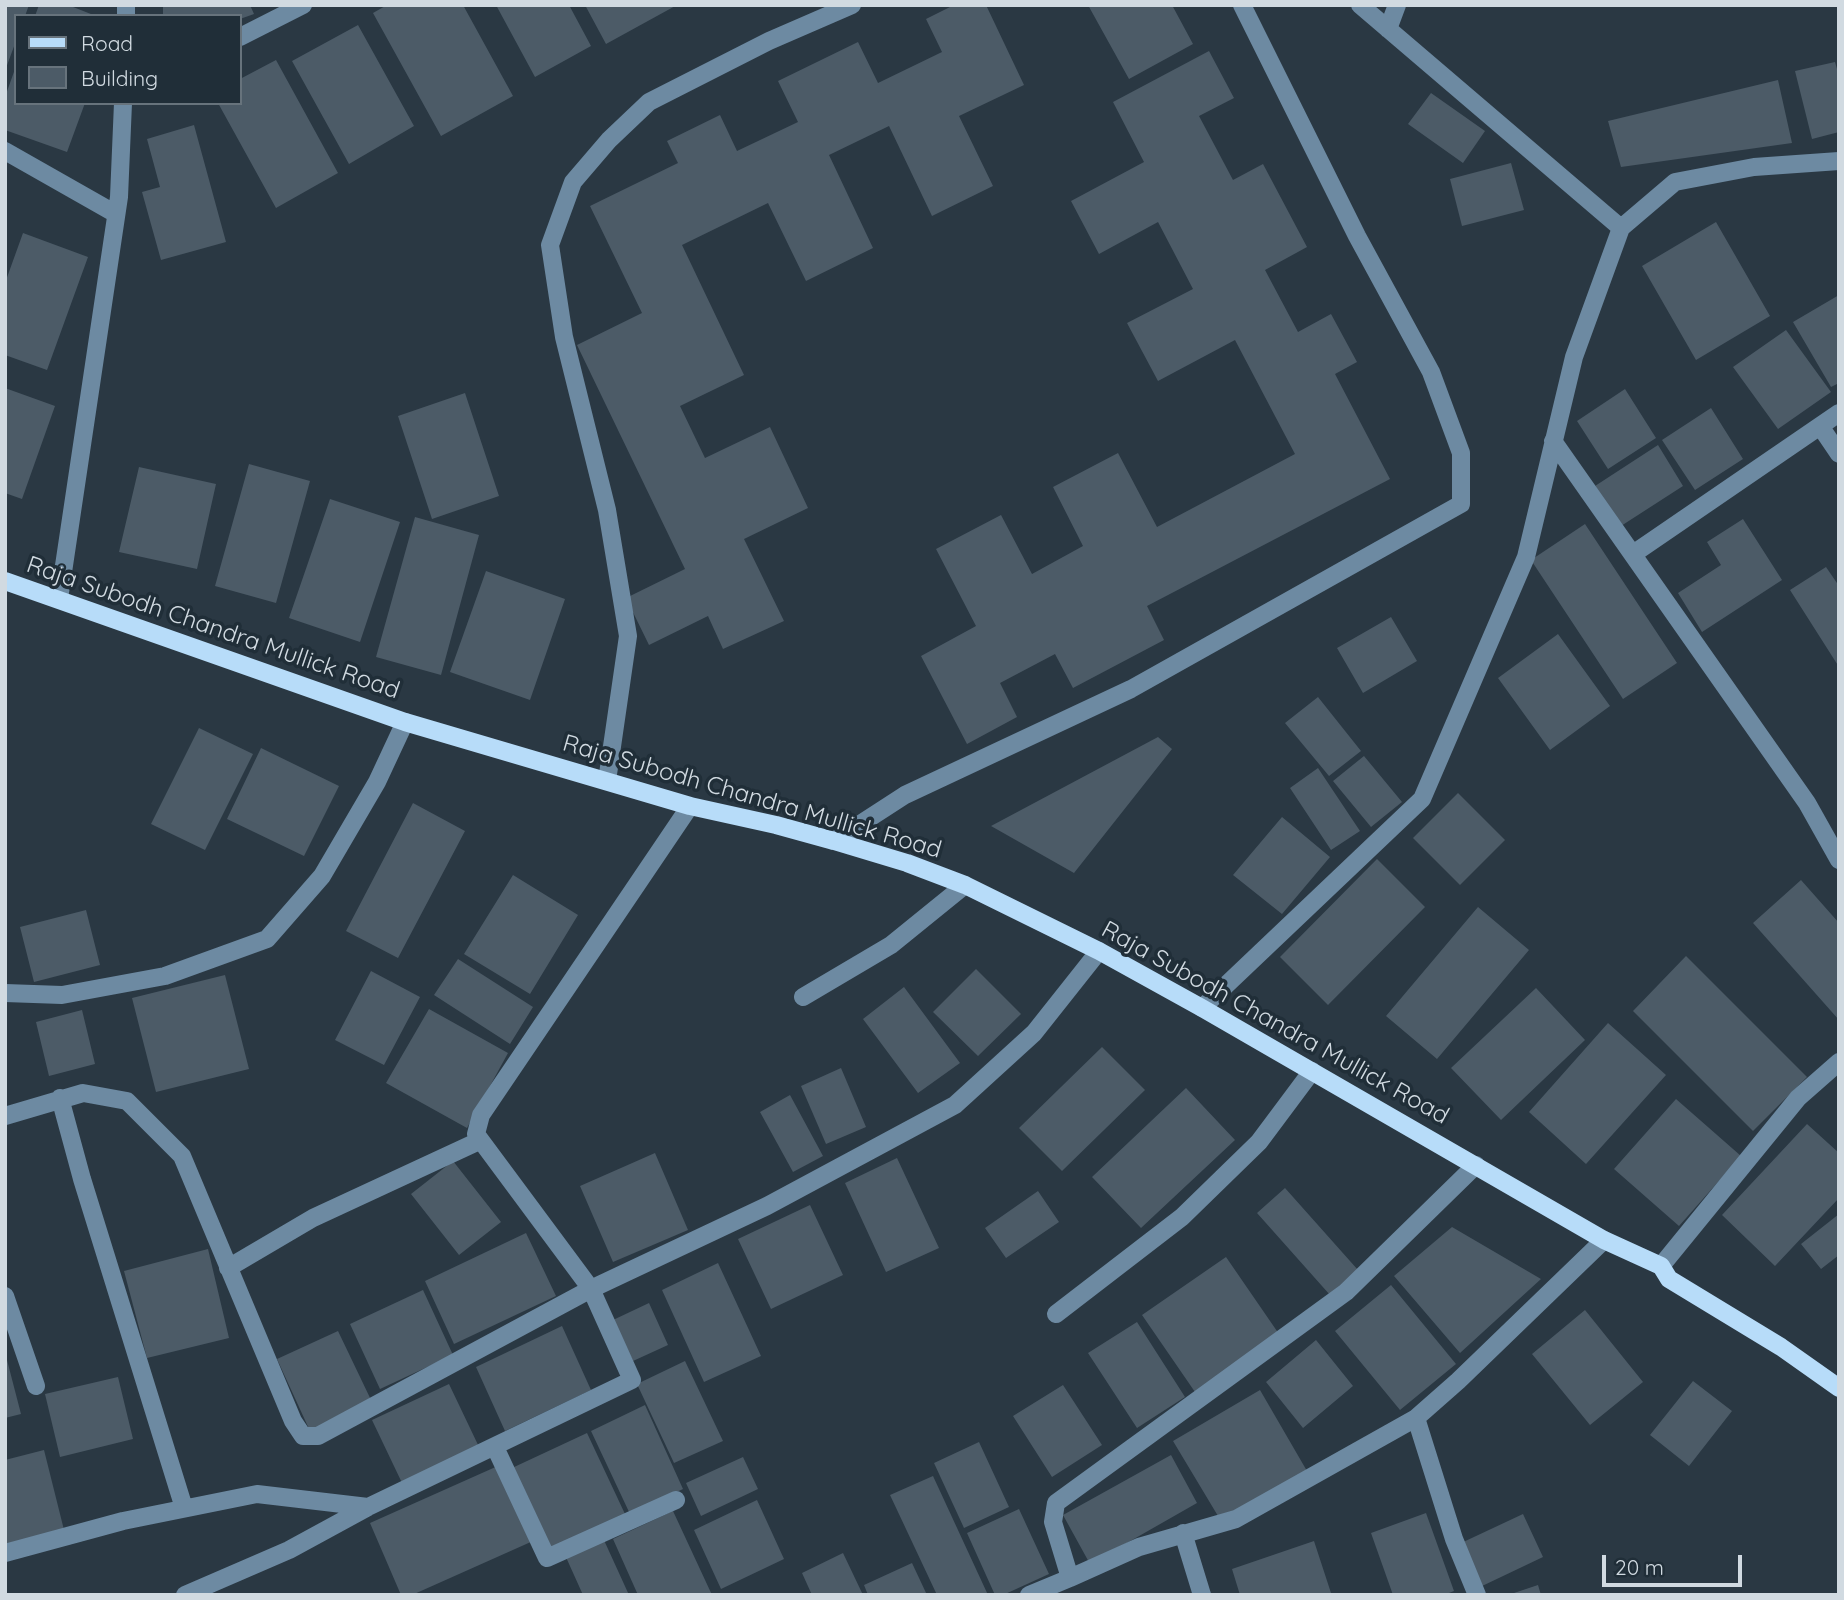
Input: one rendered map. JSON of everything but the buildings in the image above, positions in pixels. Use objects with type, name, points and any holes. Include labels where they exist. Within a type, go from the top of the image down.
[{"type":"main road","name":"Raja Subodh Chandra Mullick Road","points":[[5,581],[405,722],[690,806],[776,825],[907,863],[965,885],[1100,951],[1312,1070],[1604,1240],[1661,1266],[1669,1279],[1781,1347],[1839,1388]]},
{"type":"street","points":[[242,36],[303,5]]},
{"type":"street","points":[[607,781],[628,636],[607,510],[564,337],[550,245],[573,182],[609,140],[649,102],[769,41],[852,5]]},
{"type":"street","points":[[834,842],[905,795],[1131,689],[1461,504],[1461,453],[1431,372],[1357,236],[1242,5]]},
{"type":"street","points":[[1360,5],[1621,228]]},
{"type":"street","points":[[1388,29],[1397,5]]},
{"type":"street","points":[[59,599],[120,197],[122,105]]},
{"type":"street","points":[[5,152],[116,214]]},
{"type":"street","points":[[1202,1008],[1422,799],[1526,557],[1574,357],[1621,228],[1675,182],[1754,167],[1839,161]]},
{"type":"street","points":[[1633,554],[1839,414]]},
{"type":"street","points":[[1820,426],[1839,454]]},
{"type":"street","points":[[1553,441],[1807,803],[1839,860]]},
{"type":"street","points":[[5,993],[62,995],[165,976],[267,939],[322,876],[377,782],[405,722]]},
{"type":"street","points":[[185,1595],[289,1550],[368,1507],[632,1380],[591,1289],[476,1134],[481,1115],[690,806]]},
{"type":"street","points":[[803,997],[891,944],[965,885]]},
{"type":"street","points":[[5,1116],[83,1093],[127,1101],[182,1156],[293,1420],[303,1436],[318,1436],[591,1289],[766,1206],[955,1105],[1034,1033],[1100,951]]},
{"type":"street","points":[[1661,1266],[1798,1098],[1839,1062]]},
{"type":"street","points":[[1056,1314],[1182,1217],[1259,1142],[1312,1070]]},
{"type":"street","points":[[60,1098],[82,1179],[184,1508]]},
{"type":"street","points":[[228,1268],[313,1218],[479,1141]]},
{"type":"street","points":[[1070,1578],[1053,1522],[1056,1503],[1346,1292],[1476,1165]]},
{"type":"street","points":[[1029,1595],[1139,1547],[1236,1519],[1416,1418],[1604,1240]]},
{"type":"street","points":[[5,1296],[36,1386]]},
{"type":"street","points":[[1416,1418],[1454,1539],[1477,1595]]},
{"type":"street","points":[[495,1447],[547,1558],[676,1500]]},
{"type":"street","points":[[5,1553],[123,1521],[257,1494],[368,1507]]},
{"type":"street","points":[[1184,1533],[1202,1595]]}]
